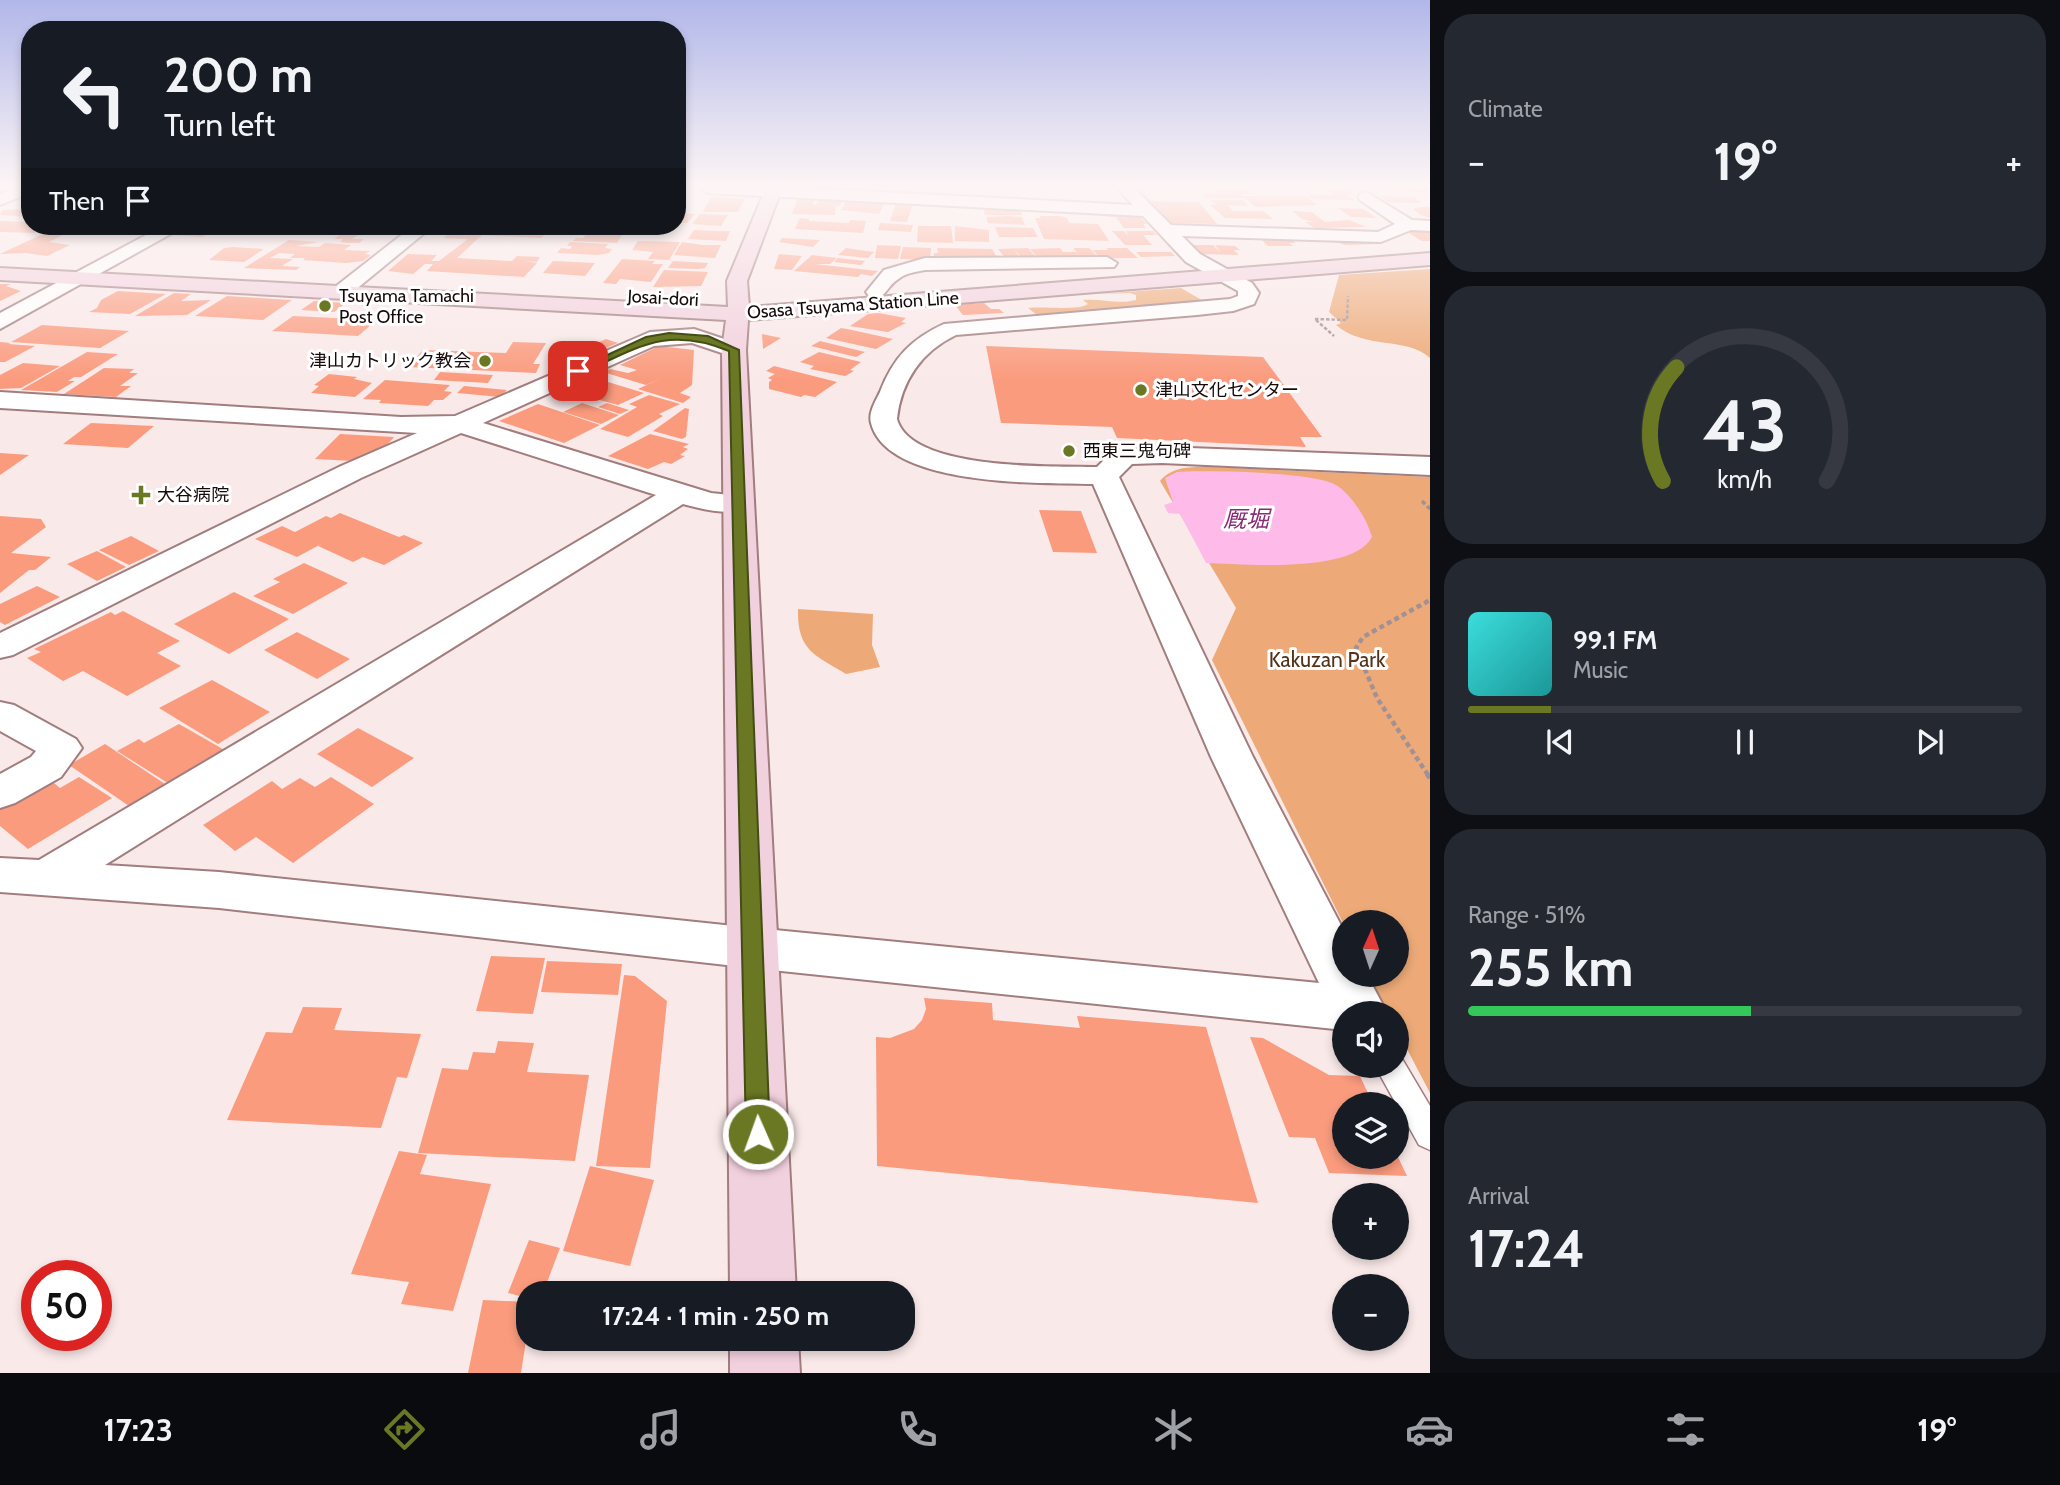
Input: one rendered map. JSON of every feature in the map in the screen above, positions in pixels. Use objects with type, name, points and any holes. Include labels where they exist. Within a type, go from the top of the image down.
[{"type":"main road","points":[[737,322],[737,281],[749,252]]},
{"type":"main road","name":"Osasa Tsuyama Station Line","points":[[737,322],[1410,252]]},
{"type":"main road","name":"Osasa Tsuyama Station Line","points":[[737,322],[876,292],[1430,259]]},
{"type":"main road","name":"Josai-dori","points":[[0,265],[87,274]]},
{"type":"main road","name":"Josai-dori","points":[[0,274],[87,274],[348,287],[737,322]]},
{"type":"main road","name":"Osasa Tsuyama Station Line","points":[[737,322],[738,503],[763,1281]]},
{"type":"main road","points":[[764,1351],[765,1373]]},
{"type":"street","points":[[0,322],[128,252]]},
{"type":"street","points":[[348,287],[392,252]]},
{"type":"street","points":[[1104,477],[970,468],[910,453],[887,432],[883,420],[900,369],[926,340],[952,329],[1197,309],[1233,305],[1247,300],[1249,293],[1245,287],[1215,272],[1187,252]]},
{"type":"street","points":[[876,292],[882,280],[897,269],[925,264],[1107,262]]},
{"type":"street","points":[[0,647],[351,472],[650,339],[694,336],[737,322]]},
{"type":"street","points":[[0,400],[401,425],[459,424],[709,502],[738,503]]},
{"type":"street","points":[[1104,477],[1124,456],[1430,466]]},
{"type":"street","points":[[1104,477],[1232,757],[1354,1001]]},
{"type":"street","points":[[23,876],[680,493]]},
{"type":"street","points":[[0,714],[61,748],[46,766],[0,793]]},
{"type":"street","points":[[23,876],[219,890],[1332,1008]]},
{"type":"lane","points":[[1397,1078],[1430,1135]]},
{"type":"path","points":[[1334,336],[1315,319],[1347,320]]},
{"type":"path","points":[[1430,600],[1363,637],[1356,648],[1359,661],[1379,700],[1430,778]]},
{"type":"green space","points":[[1430,269],[1430,358],[1409,347],[1372,341],[1347,333],[1336,325],[1341,323],[1329,312],[1339,275]]},
{"type":"green space","points":[[1181,288],[1205,302],[1037,315],[1028,308],[1076,307],[1088,304],[1083,300],[1129,301],[1136,300],[1136,295],[1099,294]]},
{"type":"green space","name":"Kakuzan Park","points":[[1191,467],[1430,477],[1430,1093],[1409,1053],[1409,1001],[1382,1001],[1375,987],[1409,987],[1409,910],[1337,910],[1212,660],[1236,608],[1160,481],[1171,472]]},
{"type":"green space","points":[[798,609],[873,614],[872,645],[880,667],[846,674],[816,656],[804,643],[798,623]]},
{"type":"water","name":"厩堀","points":[[1177,472],[1282,474],[1334,484],[1358,507],[1372,537],[1361,549],[1321,562],[1270,565],[1206,563],[1180,514],[1168,513],[1164,505],[1173,502],[1165,478]]},
{"type":"building","points":[[4,252],[55,252],[47,256],[26,253],[0,254]]},
{"type":"building","points":[[219,252],[259,252],[244,262],[209,260]]},
{"type":"building","points":[[270,252],[368,252],[365,254],[371,255],[363,261],[346,263],[303,260],[305,258],[290,258],[295,254],[279,253],[270,258],[293,259],[282,266],[300,267],[296,270],[244,268]]},
{"type":"building","points":[[451,252],[463,252],[457,258],[512,261],[517,256],[540,257],[537,262],[525,261],[537,263],[524,277],[427,271],[433,264],[425,264],[413,274],[388,271],[408,254],[437,255],[431,261],[439,261]]},
{"type":"building","points":[[558,252],[610,252],[598,255]]},
{"type":"building","points":[[653,252],[674,252],[669,260],[648,259]]},
{"type":"building","points":[[676,252],[718,252],[715,258],[674,255]]},
{"type":"building","points":[[841,252],[874,252],[868,258],[838,255]]},
{"type":"building","points":[[876,252],[900,252],[898,259],[875,258]]},
{"type":"building","points":[[902,252],[931,252],[930,260],[900,259]]},
{"type":"building","points":[[994,252],[996,256],[934,260],[934,253]]},
{"type":"building","points":[[1000,252],[1016,252],[1021,259],[1006,259]]},
{"type":"building","points":[[1016,252],[1032,252],[1038,259],[1023,259]]},
{"type":"building","points":[[1033,252],[1093,252],[1099,258],[1039,259]]},
{"type":"building","points":[[1094,252],[1131,252],[1138,258],[1101,258]]},
{"type":"building","points":[[1136,252],[1171,252],[1175,256],[1141,257]]},
{"type":"building","points":[[1199,252],[1236,252],[1239,255]]},
{"type":"building","points":[[779,254],[802,256],[792,270],[774,269]]},
{"type":"building","points":[[812,255],[837,258],[830,264],[815,264],[878,271],[872,276],[861,274],[858,277],[794,271]]},
{"type":"building","points":[[838,258],[865,261],[861,265],[834,262]]},
{"type":"building","points":[[622,259],[663,264],[651,282],[620,279],[616,284],[603,283]]},
{"type":"building","points":[[553,261],[595,263],[585,276],[543,273]]},
{"type":"building","points":[[673,261],[708,263],[705,268],[698,269],[668,268]]},
{"type":"building","points":[[664,270],[708,272],[701,286],[653,287]]},
{"type":"building","points":[[0,284],[11,284],[6,286],[21,291],[0,301]]},
{"type":"building","points":[[118,291],[166,294],[130,314],[89,312],[97,308],[101,300]]},
{"type":"building","points":[[174,293],[191,294],[181,301],[211,300],[187,315],[135,316]]},
{"type":"building","points":[[227,296],[292,300],[263,320],[195,316]]},
{"type":"building","points":[[314,301],[346,303],[334,312],[301,310]]},
{"type":"building","points":[[984,303],[991,309],[999,309],[1004,313],[963,315],[955,305]]},
{"type":"building","points":[[868,314],[906,318],[901,322],[906,323],[888,332],[850,326]]},
{"type":"building","points":[[293,316],[377,320],[358,336],[272,331]]},
{"type":"building","points":[[42,325],[129,331],[100,348],[11,342]]},
{"type":"building","points":[[841,328],[893,339],[876,349],[826,338]]},
{"type":"building","points":[[762,334],[781,338],[763,349]]},
{"type":"building","points":[[606,339],[618,343],[603,349],[590,346]]},
{"type":"building","points":[[820,341],[865,352],[856,357],[811,346]]},
{"type":"building","points":[[0,342],[11,343],[8,344],[35,346],[0,362]]},
{"type":"building","points":[[513,342],[546,343],[533,364],[540,364],[536,373],[408,367],[423,350],[506,353]]},
{"type":"building","points":[[659,346],[694,350],[692,385],[680,393],[691,397],[683,403],[638,389],[664,377],[646,385],[603,372],[610,369],[628,373],[637,370],[620,365]]},
{"type":"building","name":"津山文化センター","points":[[986,346],[1263,357],[1322,437],[1300,437],[1306,447],[1117,438],[1112,427],[1001,423]]},
{"type":"building","points":[[87,352],[118,354],[81,377],[74,377],[68,381],[75,381],[57,392],[21,390]]},
{"type":"building","points":[[819,352],[861,362],[850,370],[854,371],[845,376],[810,369],[814,366],[800,362]]},
{"type":"building","points":[[23,363],[60,366],[21,388],[0,389],[0,375]]},
{"type":"building","points":[[774,366],[837,382],[815,397],[801,397],[769,389],[769,382],[772,380],[768,378],[775,374],[766,371]]},
{"type":"building","points":[[104,368],[134,369],[129,373],[138,373],[120,386],[131,386],[116,397],[64,394]]},
{"type":"building","points":[[440,372],[493,375],[488,383],[434,380]]},
{"type":"building","points":[[329,374],[357,377],[354,379],[372,383],[355,397],[311,393],[319,386],[314,385]]},
{"type":"building","points":[[595,378],[644,393],[618,405],[562,393]]},
{"type":"building","points":[[385,380],[450,385],[444,391],[452,392],[443,400],[434,400],[428,406],[379,403],[381,400],[363,399]]},
{"type":"building","points":[[464,386],[507,390],[500,397],[457,393]]},
{"type":"building","points":[[649,395],[680,404],[659,414],[663,416],[628,437],[600,429],[637,407],[629,404]]},
{"type":"building","points":[[582,403],[619,415],[601,424],[563,412]]},
{"type":"building","points":[[607,403],[629,410],[620,414],[598,407]]},
{"type":"building","points":[[538,404],[600,425],[564,443],[499,421]]},
{"type":"building","points":[[685,408],[689,409],[686,437],[682,439],[653,431]]},
{"type":"building","points":[[91,423],[154,426],[128,448],[63,444]]},
{"type":"building","points":[[340,434],[394,437],[388,444],[353,461],[315,459]]},
{"type":"building","points":[[650,434],[689,444],[683,447],[688,449],[680,455],[685,456],[671,464],[664,462],[648,469],[608,456]]},
{"type":"building","points":[[0,453],[29,455],[0,475]]},
{"type":"building","points":[[1039,510],[1081,511],[1097,553],[1053,552]]},
{"type":"building","points":[[340,513],[399,537],[404,535],[423,543],[384,565],[363,557],[353,562],[318,546],[323,543],[297,557],[255,539],[282,526],[295,532],[326,516],[331,518]]},
{"type":"building","points":[[0,516],[41,519],[46,527],[11,553],[51,557],[0,593]]},
{"type":"building","points":[[131,536],[159,551],[129,565],[99,550]]},
{"type":"building","points":[[97,551],[126,567],[97,581],[67,564]]},
{"type":"building","points":[[304,563],[348,583],[293,614],[253,596],[280,582],[273,579]]},
{"type":"building","points":[[37,586],[60,597],[5,625],[0,622],[0,604]]},
{"type":"building","points":[[234,592],[289,619],[229,654],[174,624]]},
{"type":"building","points":[[123,611],[180,641],[157,653],[181,666],[127,696],[83,671],[63,681],[27,658],[41,652],[34,649],[111,612],[115,615]]},
{"type":"building","points":[[297,632],[350,659],[317,679],[264,650]]},
{"type":"building","points":[[212,680],[270,712],[218,744],[159,708]]},
{"type":"building","points":[[179,724],[228,752],[171,785],[117,751],[139,739],[144,743]]},
{"type":"building","points":[[358,728],[414,758],[372,787],[317,754]]},
{"type":"building","points":[[105,744],[168,786],[132,808],[69,765]]},
{"type":"building","points":[[79,777],[112,798],[28,849],[0,826],[0,807],[49,779],[60,788]]},
{"type":"building","points":[[331,777],[374,804],[293,863],[256,837],[235,851],[203,825],[272,781],[282,789],[300,778],[315,787]]},
{"type":"building","points":[[491,956],[545,958],[533,1014],[476,1011]]},
{"type":"building","points":[[547,961],[622,964],[618,995],[541,992]]},
{"type":"building","points":[[624,975],[635,976],[667,1001],[650,1168],[596,1166]]},
{"type":"building","points":[[924,998],[992,1003],[993,1020],[1080,1028],[1077,1016],[1206,1027],[1258,1203],[877,1166],[876,1037],[890,1038],[914,1029],[922,1020],[926,1009]]},
{"type":"building","points":[[303,1007],[342,1008],[334,1030],[421,1034],[407,1078],[397,1077],[381,1128],[227,1120],[266,1032],[292,1033]]},
{"type":"building","points":[[1250,1037],[1263,1038],[1332,1075],[1332,1078],[1361,1078],[1367,1092],[1332,1092],[1332,1169],[1404,1169],[1407,1176],[1329,1173],[1315,1138],[1289,1137]]},
{"type":"building","points":[[498,1041],[534,1043],[527,1072],[589,1075],[575,1161],[418,1153],[442,1068],[468,1070],[473,1052],[495,1053]]},
{"type":"building","points":[[399,1151],[427,1155],[420,1174],[491,1184],[453,1311],[401,1304],[409,1282],[351,1274]]},
{"type":"building","points":[[590,1166],[654,1180],[630,1266],[563,1251]]},
{"type":"building","points":[[529,1240],[560,1248],[548,1281],[516,1281],[516,1295],[508,1293]]},
{"type":"building","points":[[483,1300],[516,1301],[516,1351],[524,1351],[521,1373],[468,1373]]},
{"type":"place","name":"Tsuyama Tamachi Post Office","points":[[325,306]]},
{"type":"place","name":"津山カトリック教会","points":[[485,361]]},
{"type":"place","name":"津山文化センター","points":[[1141,390]]},
{"type":"place","name":"西東三鬼句碑","points":[[1069,451]]},
{"type":"place","name":"大谷病院","points":[[141,495]]},
{"type":"route","points":[[578,371],[650,339],[669,336],[684,335],[708,339],[734,350],[758,1134]]}]
